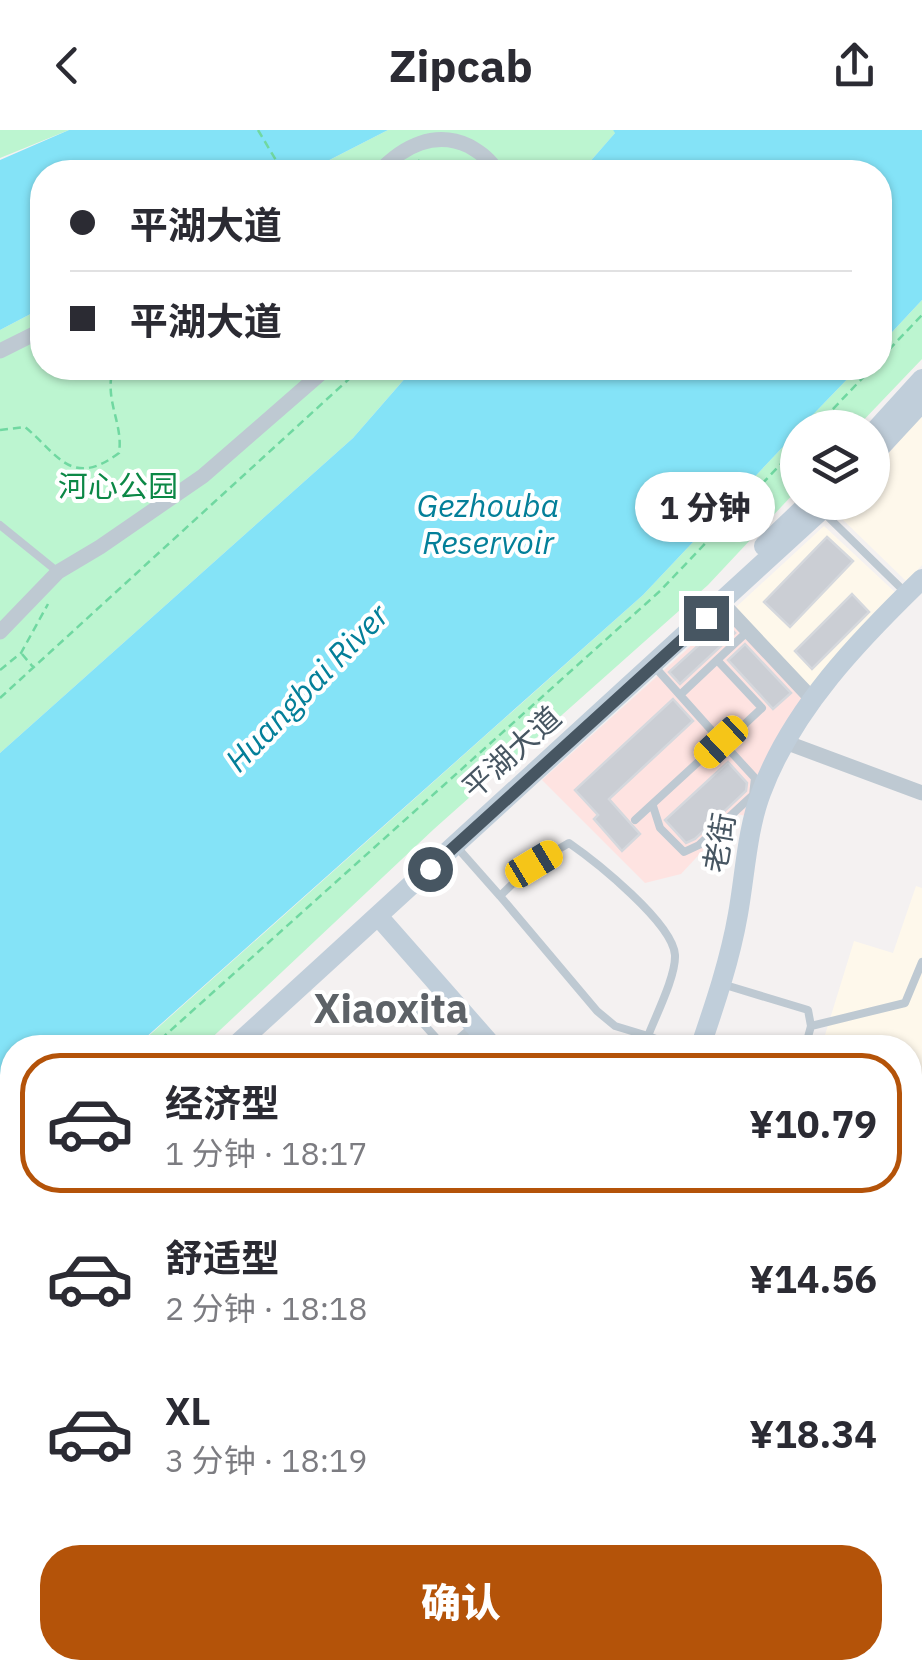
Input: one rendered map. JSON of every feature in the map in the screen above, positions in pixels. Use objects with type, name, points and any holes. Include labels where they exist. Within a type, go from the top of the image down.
[{"type":"main road","points":[[890,417],[921,387]]},
{"type":"main road","points":[[890,431],[921,387]]},
{"type":"main road","name":"平湖大道","points":[[233,1035],[803,520]]},
{"type":"main road","name":"平湖大道","points":[[247,1035],[654,666],[805,520]]},
{"type":"main road","name":"老街","points":[[704,1035],[722,984],[760,795],[786,742],[814,701],[863,636],[914,587]]},
{"type":"main road","points":[[378,916],[482,1035]]},
{"type":"street","points":[[390,160],[398,152],[434,136],[456,138],[488,160]]},
{"type":"street","points":[[0,351],[30,336]]},
{"type":"street","points":[[0,632],[58,572],[203,476],[313,380]]},
{"type":"street","points":[[722,603],[814,701]]},
{"type":"street","points":[[786,742],[922,792]]},
{"type":"lane","points":[[837,520],[914,587]]},
{"type":"lane","points":[[0,525],[58,572]]},
{"type":"lane","points":[[680,694],[748,631]]},
{"type":"lane","points":[[717,660],[762,708],[733,734]]},
{"type":"lane","points":[[653,806],[660,828],[684,852],[699,845],[753,795],[755,778],[654,666]]},
{"type":"lane","points":[[635,820],[721,742]]},
{"type":"lane","points":[[500,896],[534,864],[569,843],[601,866],[671,938],[675,952],[674,965],[648,1035]]},
{"type":"lane","points":[[455,845],[597,1012],[616,1026],[645,1035]]},
{"type":"lane","points":[[810,1026],[906,1003],[922,962]]},
{"type":"lane","points":[[722,984],[808,1010],[808,1035]]},
{"type":"lane","points":[[412,1011],[435,1035]]},
{"type":"lane","points":[[463,1035],[474,1026]]},
{"type":"path","points":[[258,130],[276,160]]},
{"type":"path","points":[[892,346],[922,315]]},
{"type":"path","points":[[0,430],[25,427],[62,464],[80,468],[102,465],[118,453],[122,434],[109,400],[111,380]]},
{"type":"path","points":[[0,698],[348,380]]},
{"type":"path","points":[[832,410],[861,380]]},
{"type":"path","points":[[165,1035],[660,591],[780,465]]},
{"type":"path","points":[[0,670],[21,653],[46,612],[58,572]]},
{"type":"path","points":[[21,653],[33,666]]},
{"type":"shaded area","points":[[922,414],[922,565],[907,582],[843,520],[890,520],[890,452]]},
{"type":"shaded area","points":[[824,526],[897,594],[813,692],[734,609]]},
{"type":"shaded area","points":[[724,616],[806,701],[750,817],[737,814],[681,874],[645,883],[542,780]]},
{"type":"shaded area","points":[[916,886],[922,888],[922,1035],[825,1035],[854,941],[893,953]]},
{"type":"green space","points":[[0,130],[69,130],[0,158]]},
{"type":"green space","points":[[388,130],[616,132],[592,160],[329,160]]},
{"type":"green space","points":[[922,300],[922,359],[873,410],[817,410],[846,380],[892,380],[892,332]]},
{"type":"green space","name":"河心公园","points":[[30,314],[30,380],[404,380],[353,438],[0,753],[0,330]]},
{"type":"green space","points":[[780,450],[780,508],[708,585],[434,829],[215,1035],[150,1035],[643,595]]},
{"type":"water","points":[[69,130],[388,130],[329,160],[30,160],[30,314],[0,330],[0,160]]},
{"type":"water","points":[[613,130],[922,130],[922,300],[892,332],[892,160],[591,160],[615,133]]},
{"type":"water","name":"Gezhouba Reservoir","points":[[404,380],[846,380],[817,410],[780,410],[780,450],[643,595],[148,1035],[0,1035],[0,753],[353,438]]},
{"type":"building","points":[[827,537],[853,561],[790,627],[764,602]]},
{"type":"building","points":[[852,594],[869,612],[812,669],[795,651]]},
{"type":"building","points":[[724,622],[735,633],[680,684],[669,672]]},
{"type":"building","points":[[745,644],[791,693],[773,709],[728,660]]},
{"type":"building","points":[[673,699],[693,721],[609,799],[640,834],[622,851],[575,790]]},
{"type":"building","points":[[728,762],[747,783],[746,791],[686,843],[665,820]]},
{"type":"district","name":"Xiaoxita","points":[[391,1009]]},
{"type":"route","points":[[430,869],[706,618]]},
{"type":"water label","name":"Huangbai River","points":[[307,688]]}]
